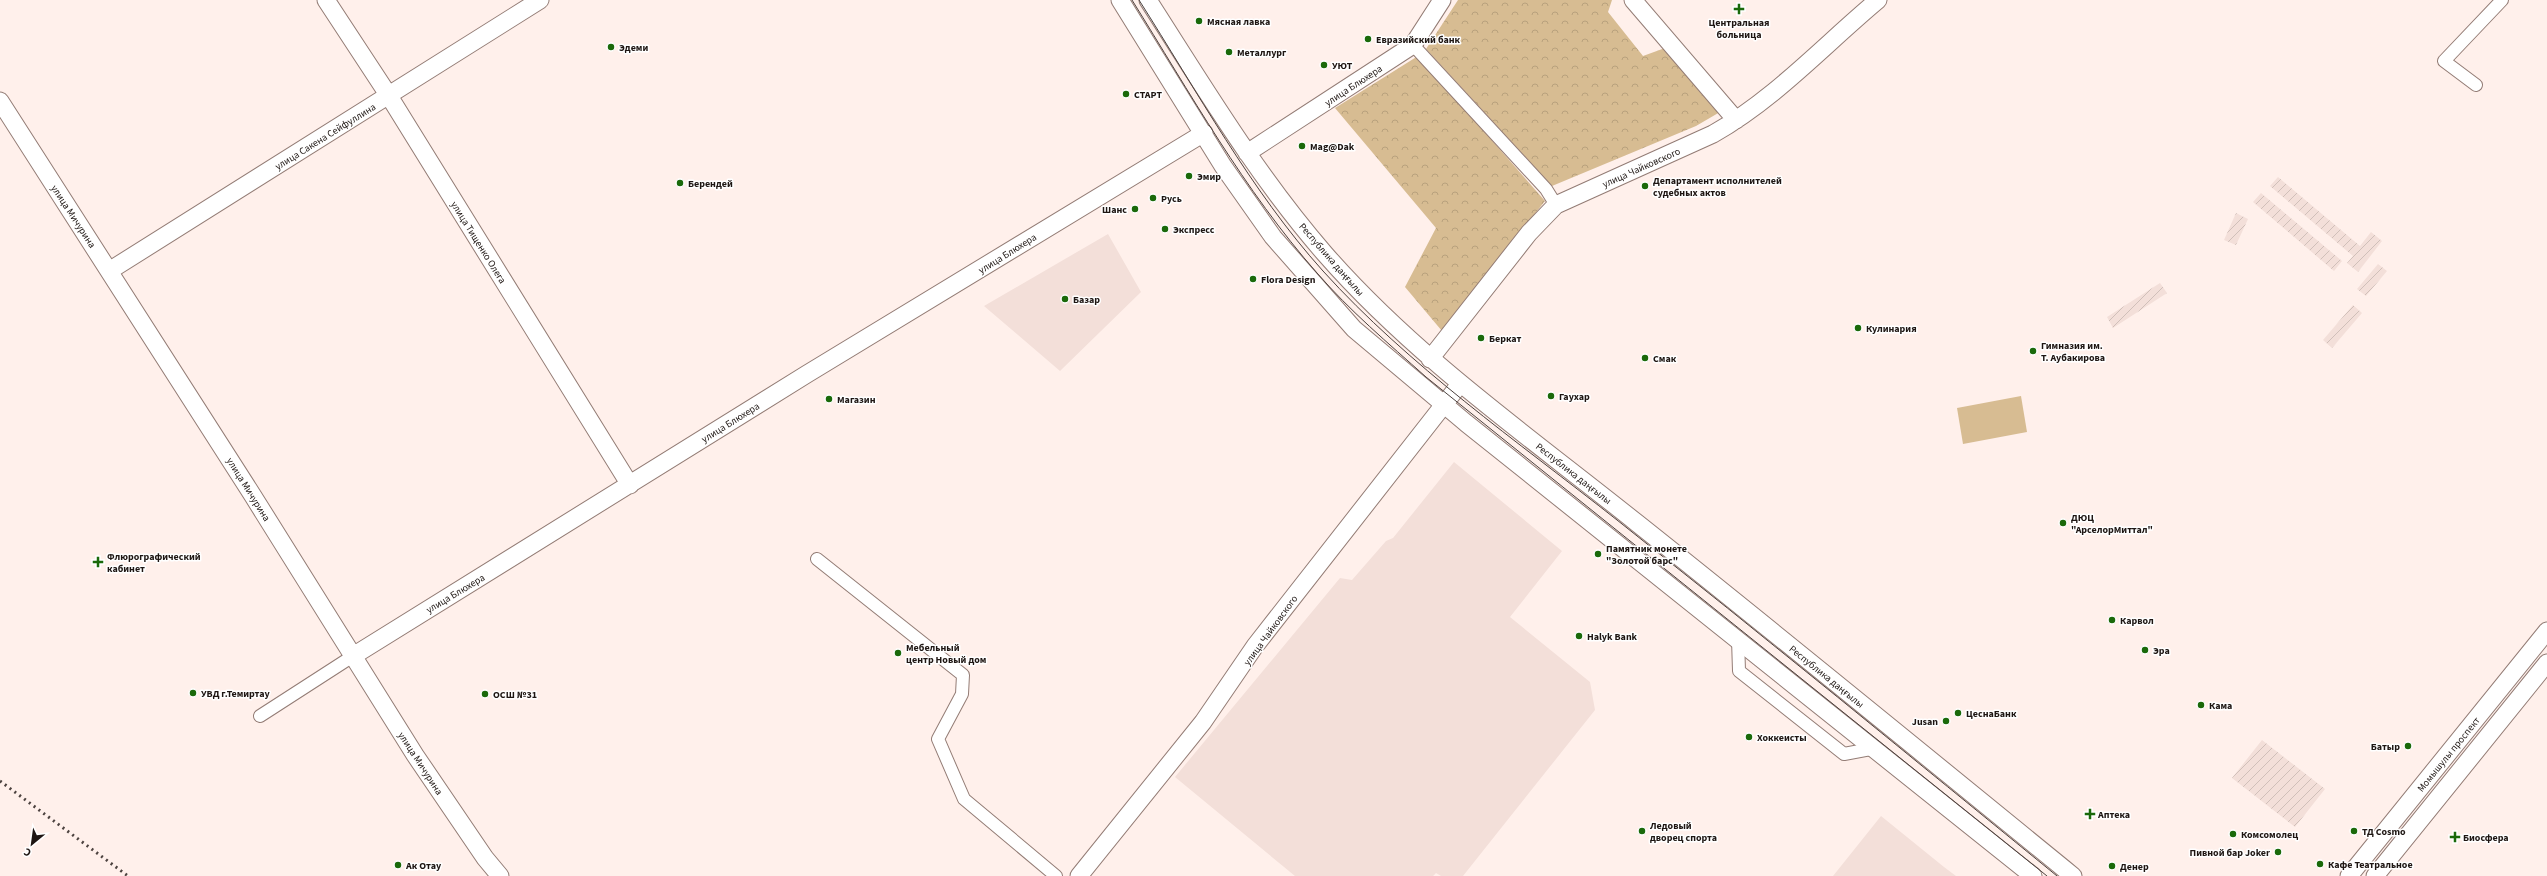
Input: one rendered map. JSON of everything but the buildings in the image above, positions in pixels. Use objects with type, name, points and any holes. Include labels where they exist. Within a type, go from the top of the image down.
[{"type":"street","name":"улица Тищенко Олега","points":[[326,0],[389,96],[630,485]]},
{"type":"street","name":"улица Сакена Сейфуллина","points":[[109,271],[540,0]]},
{"type":"street","points":[[1120,0],[1204,133],[1223,166],[1296,266],[1354,329],[1443,404],[1876,748],[2033,876]]},
{"type":"street","name":"Республика даңғылы","points":[[1148,0],[1247,153],[1325,254],[1379,311],[1430,359],[1460,384],[1651,534],[2073,876]]},
{"type":"street","name":"улица Блюхера","points":[[1247,153],[1413,45],[1442,0]]},
{"type":"street","points":[[1633,0],[1736,120]]},
{"type":"street","name":"улица Чайковского","points":[[1430,359],[1529,234],[1556,205],[1713,134],[1736,120],[1759,104],[1878,0]]},
{"type":"street","points":[[2476,85],[2444,61],[2502,0]]},
{"type":"street","points":[[1413,45],[1546,189],[1556,205]]},
{"type":"street","name":"улица Мичурина","points":[[0,101],[419,760],[500,876]]},
{"type":"street","name":"улица Блюхера","points":[[260,716],[353,656],[807,374],[1204,133]]},
{"type":"street","name":"улица Чайковского","points":[[1079,876],[1202,722],[1260,640],[1460,384]]},
{"type":"street","points":[[818,559],[963,675],[962,694],[938,739],[964,799],[1056,876]]},
{"type":"street","name":"Момышулы проспект","points":[[2349,876],[2545,636]]},
{"type":"street","points":[[1738,639],[1739,671],[1832,745],[1844,754],[1876,748]]},
{"type":"street","name":"Момышулы проспект","points":[[2375,876],[2547,663]]},
{"type":"shaded area","points":[[2278,177],[2360,246],[2371,232],[2382,241],[2358,272],[2347,263],[2353,256],[2270,186]]},
{"type":"shaded area","points":[[2261,193],[2342,261],[2334,271],[2253,202]]},
{"type":"shaded area","points":[[2236,213],[2248,219],[2236,245],[2224,240]]},
{"type":"shaded area","name":"Базар","points":[[1108,234],[1141,292],[1060,371],[984,306]]},
{"type":"shaded area","points":[[2378,264],[2387,271],[2366,296],[2357,289]]},
{"type":"shaded area","points":[[2160,283],[2167,293],[2113,328],[2107,317]]},
{"type":"shaded area","points":[[2353,305],[2362,313],[2332,348],[2323,340]]},
{"type":"shaded area","points":[[1454,462],[1562,551],[1510,617],[1590,682],[1595,710],[1463,876],[1441,876],[1436,873],[1433,876],[1295,876],[1175,777],[1340,578],[1352,580],[1386,541],[1393,538]]},
{"type":"shaded area","points":[[2262,740],[2325,789],[2295,827],[2232,778]]},
{"type":"shaded area","points":[[1881,816],[1944,867],[1956,876],[1833,876]]},
{"type":"green space","points":[[1458,0],[1612,0],[1608,12],[1643,56],[1665,48],[1720,112],[1696,126],[1552,186],[1426,49]]},
{"type":"green space","points":[[1418,56],[1545,201],[1442,331],[1405,287],[1436,228],[1335,108]]},
{"type":"green space","points":[[2021,396],[2027,432],[1963,444],[1957,408]]},
{"type":"tram line","points":[[1132,0],[1219,140],[1265,208],[1317,273],[1356,314],[1426,377],[2047,876]]},
{"type":"tram line","points":[[1139,0],[1226,140],[1272,208],[1323,271],[1356,306],[1427,371],[1465,402],[1728,608],[2057,876]]},
{"type":"railway","points":[[0,781],[128,876]]},
{"type":"place","name":"Центральная больница","points":[[1739,9]]},
{"type":"place","name":"Мясная лавка","points":[[1199,21]]},
{"type":"place","name":"Евразийский банк","points":[[1368,39]]},
{"type":"place","name":"Эдеми","points":[[611,47]]},
{"type":"place","name":"Металлург","points":[[1229,52]]},
{"type":"place","name":"УЮТ","points":[[1324,65]]},
{"type":"place","name":"СТАРТ","points":[[1126,94]]},
{"type":"place","name":"Mag@Dak","points":[[1302,146]]},
{"type":"place","name":"Эмир","points":[[1189,176]]},
{"type":"place","name":"Берендей","points":[[680,183]]},
{"type":"place","name":"Департамент исполнителей судебных актов","points":[[1645,186]]},
{"type":"place","name":"Русь","points":[[1153,198]]},
{"type":"place","name":"Шанс","points":[[1135,209]]},
{"type":"place","name":"Экспресс","points":[[1165,229]]},
{"type":"place","name":"Flora Design","points":[[1253,279]]},
{"type":"place","name":"Базар","points":[[1065,299]]},
{"type":"place","name":"Кулинария","points":[[1858,328]]},
{"type":"place","name":"Беркат","points":[[1481,338]]},
{"type":"place","name":"Гимназия им. Т. Аубакирова","points":[[2033,351]]},
{"type":"place","name":"Смак","points":[[1645,358]]},
{"type":"place","name":"Гаухар","points":[[1551,396]]},
{"type":"place","name":"Магазин","points":[[829,399]]},
{"type":"place","name":"ДЮЦ \"АрселорМиттал\"","points":[[2063,523]]},
{"type":"place","name":"Памятник монете \"Золотой барс\"","points":[[1598,554]]},
{"type":"place","name":"Флюрографический кабинет","points":[[98,562]]},
{"type":"place","name":"Карвол","points":[[2112,620]]},
{"type":"place","name":"Halyk Bank","points":[[1579,636]]},
{"type":"place","name":"Эра","points":[[2145,650]]},
{"type":"place","name":"Мебельный центр Новый дом","points":[[898,653]]},
{"type":"place","name":"УВД г.Темиртау","points":[[193,693]]},
{"type":"place","name":"ОСШ №31","points":[[485,694]]},
{"type":"place","name":"Кама","points":[[2201,705]]},
{"type":"place","name":"ЦеснаБанк","points":[[1958,713]]},
{"type":"place","name":"Jusan","points":[[1946,721]]},
{"type":"place","name":"Хоккеисты","points":[[1749,737]]},
{"type":"place","name":"Батыр","points":[[2408,746]]},
{"type":"place","name":"Аптека","points":[[2090,814]]},
{"type":"place","name":"Ледовый дворец спорта","points":[[1642,831]]},
{"type":"place","name":"ТД Cosmo","points":[[2354,831]]},
{"type":"place","name":"Комсомолец","points":[[2233,834]]},
{"type":"place","name":"Биосфера","points":[[2455,837]]},
{"type":"place","name":"Пивной бар Joker","points":[[2278,852]]},
{"type":"place","name":"Кафе Театральное","points":[[2320,864]]},
{"type":"place","name":"Ак Отау","points":[[398,865]]},
{"type":"place","name":"Денер","points":[[2112,866]]}]
